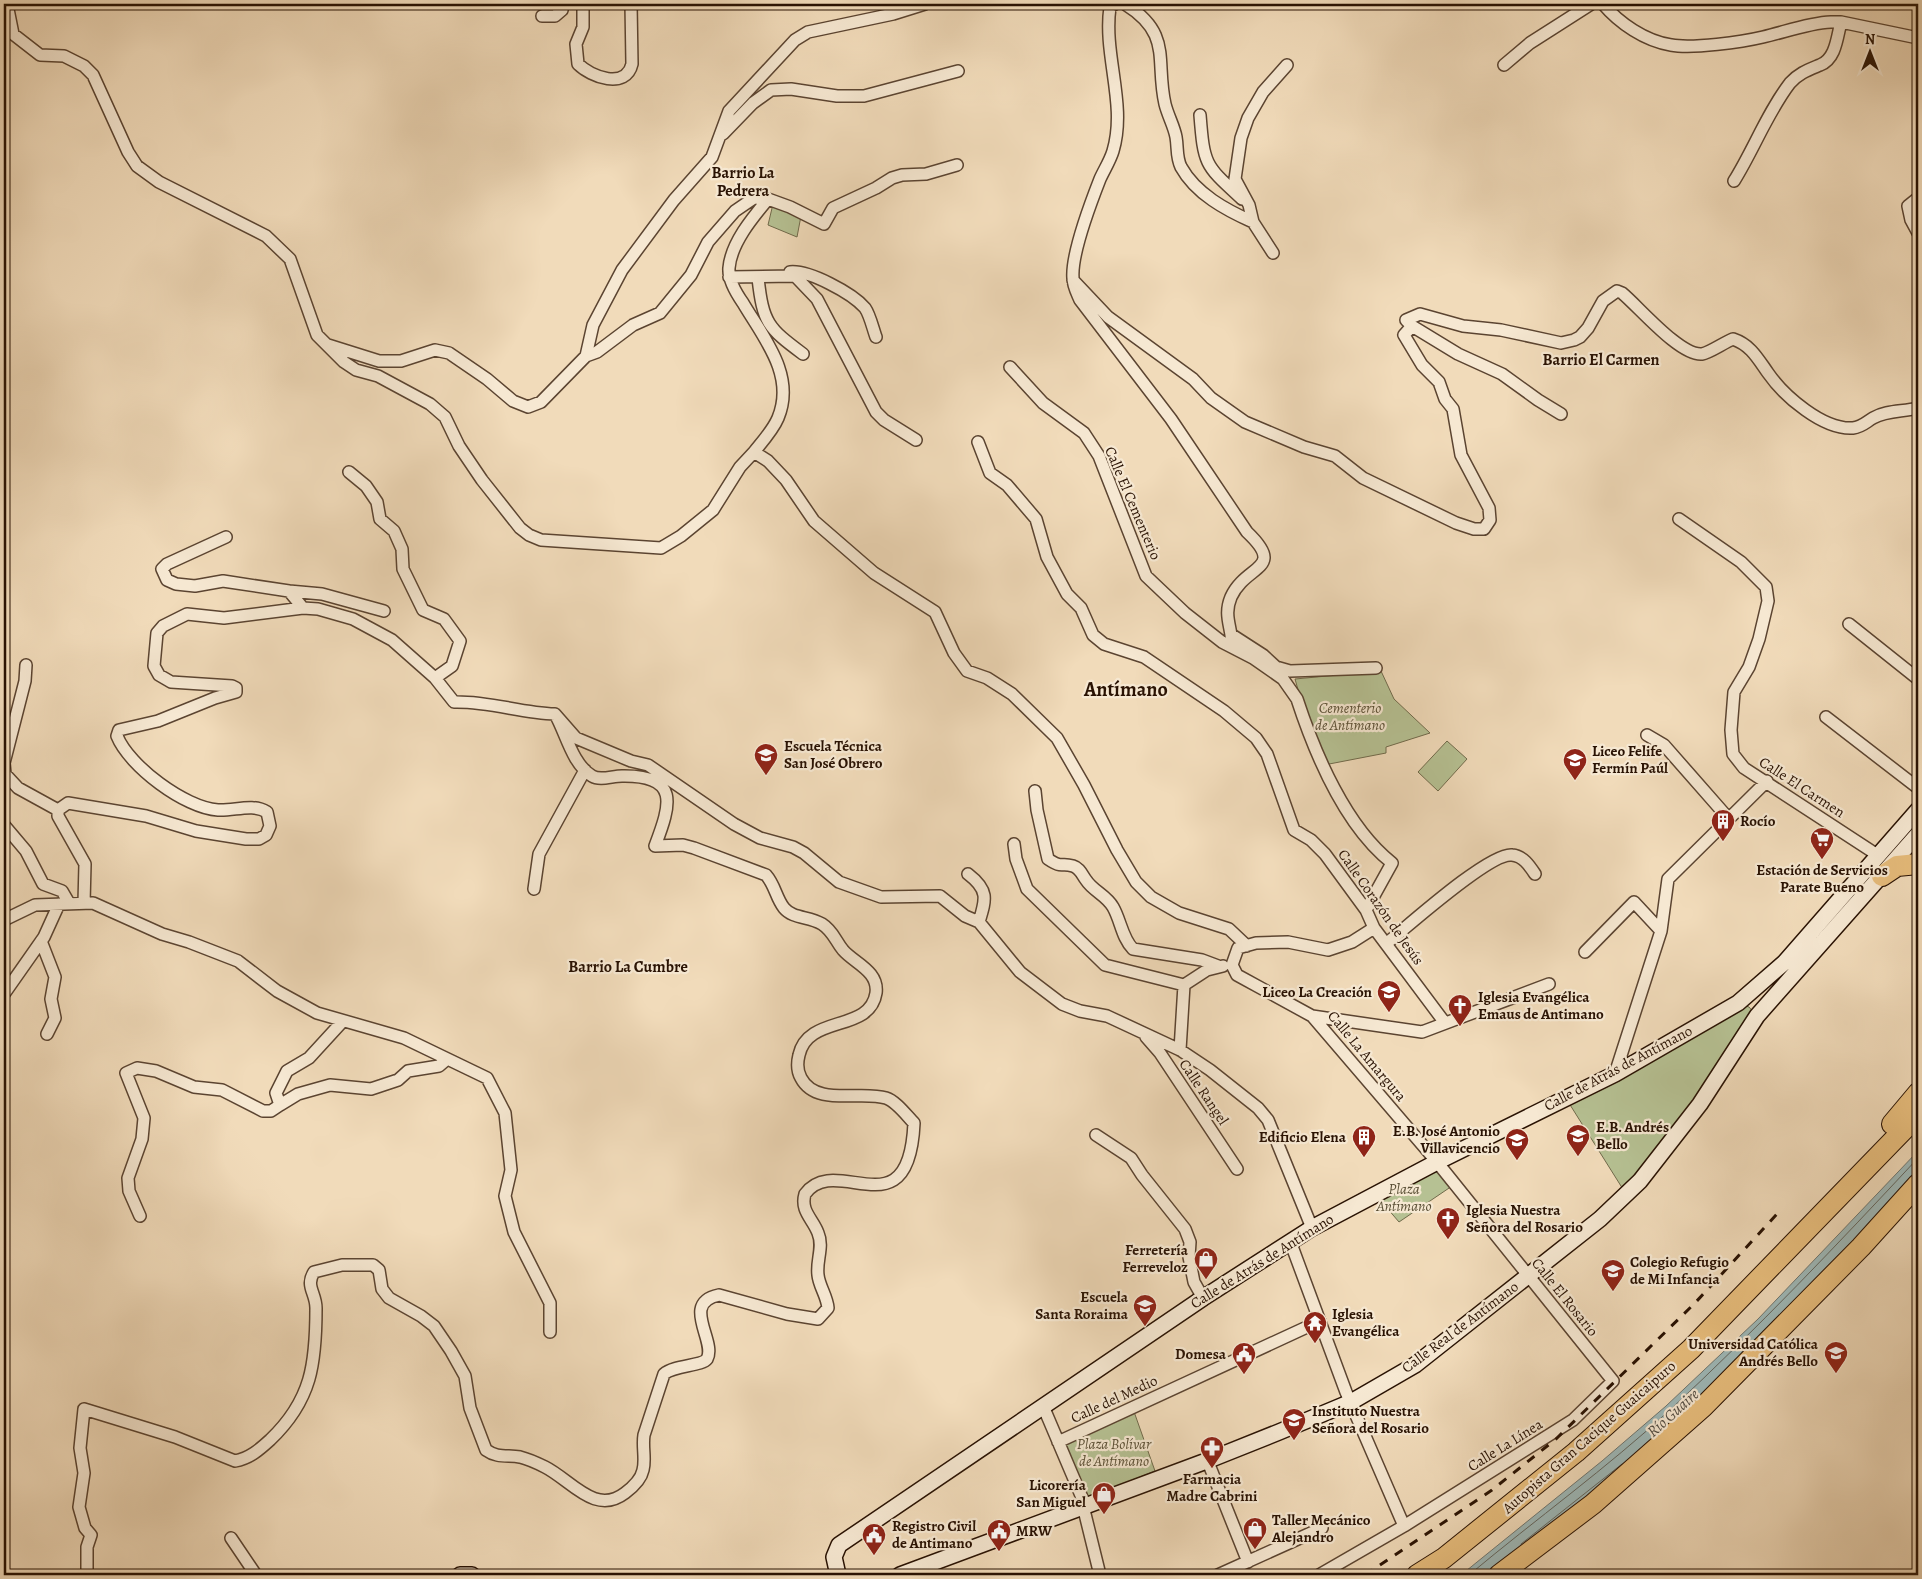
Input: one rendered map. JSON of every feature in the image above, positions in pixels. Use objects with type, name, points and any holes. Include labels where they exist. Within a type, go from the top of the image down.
[{"type":"highway","points":[[1881,866],[1918,864]]},
{"type":"highway","points":[[1801,1234],[1918,1093]]},
{"type":"highway","name":"Autopista Gran Cacique Guaicaipuro","points":[[1417,1575],[1444,1558],[1580,1449],[1691,1349],[1918,1115]]},
{"type":"highway","points":[[1499,1575],[1593,1504],[1703,1407],[1861,1247],[1918,1184]]},
{"type":"street","points":[[7,4],[13,34],[40,55],[64,56],[84,66],[93,75],[128,152],[137,166],[159,182],[266,236],[290,259],[317,335],[326,345],[350,366],[378,376],[430,404],[445,417],[459,446],[482,480],[520,528],[529,535],[541,540],[661,548],[681,536],[713,510],[740,467],[754,452],[778,418],[784,393],[781,372],[770,345],[741,300],[729,277],[728,269],[733,252],[750,222],[768,199]]},
{"type":"street","points":[[542,16],[555,16],[562,10],[563,4]]},
{"type":"street","points":[[583,4],[583,27],[576,44],[578,64],[586,73],[615,79],[624,76],[630,70],[632,64],[632,4]]},
{"type":"street","points":[[586,356],[593,324],[622,270],[674,200],[712,157],[729,111],[795,40],[808,32],[893,14],[925,4]]},
{"type":"street","points":[[1115,4],[1110,7],[1108,22],[1115,85],[1117,134],[1112,153],[1100,179],[1079,242],[1073,280],[1080,300],[1170,419],[1247,532],[1262,547],[1265,556],[1263,562],[1231,596],[1226,616],[1232,641],[1263,655],[1276,667],[1290,671],[1376,668]]},
{"type":"street","points":[[1125,4],[1154,31],[1158,41],[1165,104],[1176,139],[1176,154],[1181,167],[1192,182],[1217,204],[1253,222]]},
{"type":"street","points":[[1504,64],[1530,43],[1591,4]]},
{"type":"street","points":[[1603,4],[1610,12],[1632,28],[1652,40],[1672,46],[1735,42],[1821,22],[1840,22],[1918,38]]},
{"type":"street","points":[[1734,181],[1756,138],[1791,83],[1798,75],[1828,60],[1836,42],[1840,22]]},
{"type":"street","points":[[1273,253],[1253,222],[1249,206],[1235,179],[1241,138],[1248,118],[1263,92],[1287,65]]},
{"type":"street","points":[[720,137],[753,103],[771,90],[791,89],[837,96],[864,96],[958,71]]},
{"type":"street","points":[[1200,115],[1202,144],[1206,162],[1212,172],[1249,206]]},
{"type":"street","points":[[326,345],[380,361],[401,361],[435,350],[449,353],[487,379],[513,401],[528,407],[541,402],[586,356],[597,352],[633,325],[660,313],[691,275],[708,242],[735,211],[754,198],[768,199],[790,206],[824,224],[833,208],[876,188],[892,178],[902,175],[926,174],[956,165]]},
{"type":"street","points":[[1918,198],[1908,206],[1911,220],[1918,233]]},
{"type":"street","points":[[781,276],[798,271],[828,283],[845,293],[865,309],[876,338]]},
{"type":"street","points":[[729,277],[795,276],[817,299],[876,412],[884,420],[916,440]]},
{"type":"street","points":[[758,278],[766,321],[773,331],[804,354]]},
{"type":"street","points":[[1073,280],[1108,317],[1193,379],[1211,398],[1244,422],[1304,447],[1335,456],[1364,478],[1456,523],[1484,529],[1490,520],[1488,508],[1461,455],[1453,409],[1445,398],[1439,382],[1409,346],[1404,335],[1412,326]]},
{"type":"street","points":[[1562,414],[1538,400],[1502,374],[1458,354],[1412,326],[1406,320],[1420,314],[1456,325],[1501,330],[1561,343],[1580,337],[1588,328],[1603,301],[1617,292],[1622,293],[1668,336],[1690,352],[1703,354],[1734,339],[1743,342],[1751,349],[1782,391],[1807,412],[1822,419],[1851,428],[1860,426],[1883,413],[1918,408]]},
{"type":"street","name":"Calle El Cementerio","points":[[1010,367],[1043,403],[1084,433],[1099,456],[1146,576],[1185,613],[1222,642],[1232,641],[1283,679],[1292,691],[1297,699],[1326,775],[1372,843],[1392,863],[1366,910]]},
{"type":"street","name":"Calle Corazón de Jesús","points":[[978,442],[990,473],[1007,485],[1036,519],[1047,558],[1067,594],[1081,608],[1093,635],[1104,644],[1144,657],[1224,711],[1256,738],[1267,754],[1294,830],[1311,840],[1326,854],[1366,910],[1374,928],[1445,1023]]},
{"type":"street","points":[[754,452],[768,461],[786,480],[814,521],[874,573],[935,612],[954,653],[967,670],[987,678],[1012,694],[1057,738],[1084,785],[1116,850],[1136,882],[1151,897],[1179,913],[1229,929],[1247,946]]},
{"type":"street","points":[[350,472],[366,486],[377,502],[380,519],[394,531],[402,549],[403,568],[423,610],[444,619],[460,641],[452,666],[435,678]]},
{"type":"street","name":"Calle El Carmen","points":[[1679,519],[1740,562],[1766,587],[1768,601],[1759,639],[1750,667],[1734,692],[1730,730],[1732,754],[1744,768],[1767,781],[1881,866]]},
{"type":"street","points":[[226,537],[167,564],[162,569],[167,580],[176,584],[195,586],[223,580],[289,591],[322,594],[384,611]]},
{"type":"street","points":[[289,591],[303,608]]},
{"type":"street","points":[[58,810],[62,805],[74,802],[146,816],[196,831],[246,839],[259,839],[266,835],[270,826],[267,812],[256,808],[217,810],[188,801],[126,754],[117,732],[124,728],[168,718],[216,698],[236,692],[236,688],[232,686],[172,682],[159,675],[154,666],[155,640],[163,626],[187,614],[224,618],[303,608],[318,609],[353,619],[392,640],[435,678],[454,702],[480,702],[526,713],[555,714],[576,738],[631,761],[648,765],[734,824],[760,838],[793,847],[804,853],[839,882],[881,897],[940,896],[965,916],[979,922],[1020,972],[1062,1004],[1080,1011],[1107,1016],[1180,1050],[1249,1101],[1268,1120],[1312,1228]]},
{"type":"street","points":[[1849,624],[1918,679]]},
{"type":"street","points":[[26,666],[25,681],[4,763],[5,774],[18,788],[58,810],[60,820],[85,864],[84,903]]},
{"type":"street","points":[[87,1575],[87,1547],[91,1535],[85,1528],[79,1507],[84,1473],[80,1448],[84,1409],[168,1434],[235,1461],[244,1460],[256,1453],[279,1430],[297,1406],[309,1382],[316,1353],[316,1300],[310,1288],[310,1279],[314,1272],[342,1265],[373,1265],[379,1270],[382,1289],[389,1298],[421,1316],[434,1326],[451,1351],[465,1376],[470,1408],[486,1450],[500,1456],[517,1457],[535,1463],[554,1472],[596,1501],[616,1500],[640,1477],[644,1468],[642,1446],[644,1435],[664,1374],[671,1368],[702,1363],[706,1359],[708,1352],[700,1318],[705,1302],[712,1297],[720,1295],[806,1318],[818,1319],[824,1315],[828,1308],[818,1276],[821,1247],[819,1233],[804,1206],[805,1194],[821,1182],[845,1181],[879,1186],[889,1182],[896,1178],[905,1166],[913,1144],[914,1123],[887,1098],[836,1096],[818,1092],[807,1086],[800,1077],[797,1066],[799,1053],[805,1041],[818,1030],[856,1018],[868,1010],[874,1001],[876,990],[872,976],[845,952],[830,929],[807,917],[792,915],[784,908],[774,883],[766,875],[694,848],[673,845],[655,846],[663,826],[669,799],[663,786],[652,778],[623,776],[598,778],[586,770],[567,744],[555,714]]},
{"type":"street","points":[[1826,717],[1918,788]]},
{"type":"street","points":[[1647,735],[1664,744],[1729,819]]},
{"type":"street","points":[[534,889],[539,854],[586,770]]},
{"type":"street","points":[[1614,1074],[1661,931],[1668,879],[1767,781]]},
{"type":"street","points":[[1035,791],[1037,810],[1048,859],[1059,866],[1073,866],[1082,872],[1086,881],[1108,899],[1116,913],[1128,944],[1133,950],[1202,960],[1218,966]]},
{"type":"street","points":[[1791,967],[1881,866],[1911,838],[1918,810]]},
{"type":"street","points":[[4,825],[26,851],[43,884],[62,891],[64,903],[41,941],[4,994]]},
{"type":"street","points":[[1014,844],[1016,860],[1027,889],[1105,965],[1184,984],[1218,966],[1232,965],[1238,948],[1256,943],[1288,942],[1328,950],[1352,942],[1374,928]]},
{"type":"street","points":[[1387,943],[1477,870],[1506,855],[1520,857],[1535,874]]},
{"type":"street","points":[[968,874],[977,881],[985,893],[979,922]]},
{"type":"street","points":[[1585,952],[1634,902],[1661,931]]},
{"type":"street","points":[[4,920],[35,905],[93,903],[162,934],[238,961],[278,990],[317,1013],[342,1022],[404,1038],[446,1060],[487,1078],[505,1113],[511,1170],[506,1196],[514,1232],[550,1303],[550,1332]]},
{"type":"street","points":[[41,941],[55,977],[52,999],[55,1018],[47,1034]]},
{"type":"street","name":"Calle La Amargura","points":[[1232,965],[1237,975],[1312,1016],[1422,1032],[1549,984]]},
{"type":"street","name":"Calle de Atrás de Antímano","points":[[838,1575],[834,1557],[838,1545],[1290,1241],[1437,1162],[1614,1074],[1738,1003],[1791,967]]},
{"type":"street","name":"Calle Real de Antímano","points":[[900,1575],[1351,1402],[1415,1365],[1600,1219],[1640,1181],[1700,1104],[1791,967]]},
{"type":"street","points":[[1180,1050],[1184,984]]},
{"type":"street","points":[[1738,1003],[1745,1005],[1757,1016]]},
{"type":"street","name":"Calle La Amargura","points":[[1312,1016],[1437,1162]]},
{"type":"street","points":[[280,1105],[276,1092],[283,1077],[288,1071],[309,1058],[342,1022]]},
{"type":"street","name":"Calle Rangel","points":[[1143,1033],[1160,1053],[1237,1169]]},
{"type":"street","points":[[140,1216],[129,1191],[128,1178],[142,1139],[144,1118],[126,1073],[137,1068],[156,1071],[194,1086],[222,1090],[263,1111],[271,1111],[298,1094],[330,1085],[371,1089],[398,1080],[408,1071],[439,1066],[446,1060]]},
{"type":"street","points":[[1096,1135],[1131,1158],[1142,1175],[1185,1229],[1190,1242],[1189,1258],[1194,1282],[1203,1298]]},
{"type":"street","name":"Calle El Rosario","points":[[1437,1162],[1613,1381]]},
{"type":"street","points":[[1290,1241],[1351,1402],[1404,1526]]},
{"type":"street","name":"Calle del Medio","points":[[1058,1442],[1320,1321]]},
{"type":"street","name":"Calle La Línea","points":[[1319,1575],[1404,1526],[1573,1420],[1613,1381]]},
{"type":"street","points":[[1043,1406],[1084,1503],[1100,1575]]},
{"type":"street","points":[[1211,1457],[1248,1562]]},
{"type":"street","points":[[1218,1575],[1322,1528]]},
{"type":"street","points":[[231,1538],[256,1575]]},
{"type":"street","points":[[460,1575],[472,1575]]},
{"type":"green space","points":[[773,204],[801,216],[797,237],[768,225]]},
{"type":"green space","name":"Cementerio de Antímano","points":[[1381,671],[1394,699],[1430,733],[1386,747],[1386,753],[1324,765],[1308,725],[1295,679]]},
{"type":"green space","points":[[1447,741],[1467,759],[1438,791],[1418,772]]},
{"type":"green space","points":[[1738,1003],[1749,1007],[1757,1016],[1626,1194],[1567,1100]]},
{"type":"green space","name":"Plaza Antímano","points":[[1437,1162],[1455,1184],[1399,1222],[1375,1194]]},
{"type":"green space","name":"Plaza Bolívar de Antímano","points":[[1132,1406],[1155,1471],[1083,1500],[1058,1442]]},
{"type":"water","name":"Río Guaire","points":[[1918,1151],[1918,1180],[1679,1421],[1492,1575],[1461,1575],[1602,1461],[1666,1406],[1758,1319]]},
{"type":"railway","points":[[1365,1575],[1492,1490],[1556,1439],[1695,1303],[1777,1214]]},
{"type":"place","name":"Escuela Técnica San José Obrero","points":[[766,776]]},
{"type":"place","name":"Liceo Felife Fermín Paúl","points":[[1575,781]]},
{"type":"place","name":"Rocío","points":[[1723,842]]},
{"type":"place","name":"Estación de Servicios Parate Bueno","points":[[1822,860]]},
{"type":"place","name":"Liceo La Creación","points":[[1389,1013]]},
{"type":"place","name":"Iglesia Evangélica Emaus de Antimano","points":[[1460,1027]]},
{"type":"place","name":"E.B. Andrés Bello","points":[[1578,1157]]},
{"type":"place","name":"Edificio Elena","points":[[1364,1158]]},
{"type":"place","name":"E.B. José Antonio Villavicencio","points":[[1517,1161]]},
{"type":"place","name":"Iglesia Nuestra Señora del Rosario","points":[[1448,1240]]},
{"type":"place","name":"Ferretería Ferreveloz","points":[[1206,1280]]},
{"type":"place","name":"Colegio Refugio de Mi Infancia","points":[[1613,1292]]},
{"type":"place","name":"Escuela Santa Roraima","points":[[1145,1327]]},
{"type":"place","name":"Iglesia Evangélica","points":[[1315,1344]]},
{"type":"place","name":"Universidad Católica Andrés Bello","points":[[1836,1374]]},
{"type":"place","name":"Domesa","points":[[1244,1375]]},
{"type":"place","name":"Instituto Nuestra Señora del Rosario","points":[[1294,1441]]},
{"type":"place","name":"Farmacia Madre Cabrini","points":[[1212,1469]]},
{"type":"place","name":"Licorería San Miguel","points":[[1104,1515]]},
{"type":"place","name":"Taller Mecánico Alejandro","points":[[1255,1550]]},
{"type":"place","name":"MRW","points":[[999,1552]]},
{"type":"place","name":"Registro Civil de Antimano","points":[[874,1556]]},
{"type":"district","name":"Barrio La Pedrera","points":[[743,182]]},
{"type":"district","name":"Barrio El Carmen","points":[[1601,360]]},
{"type":"district","name":"Antímano","points":[[1126,689]]},
{"type":"district","name":"Barrio La Cumbre","points":[[628,967]]}]
